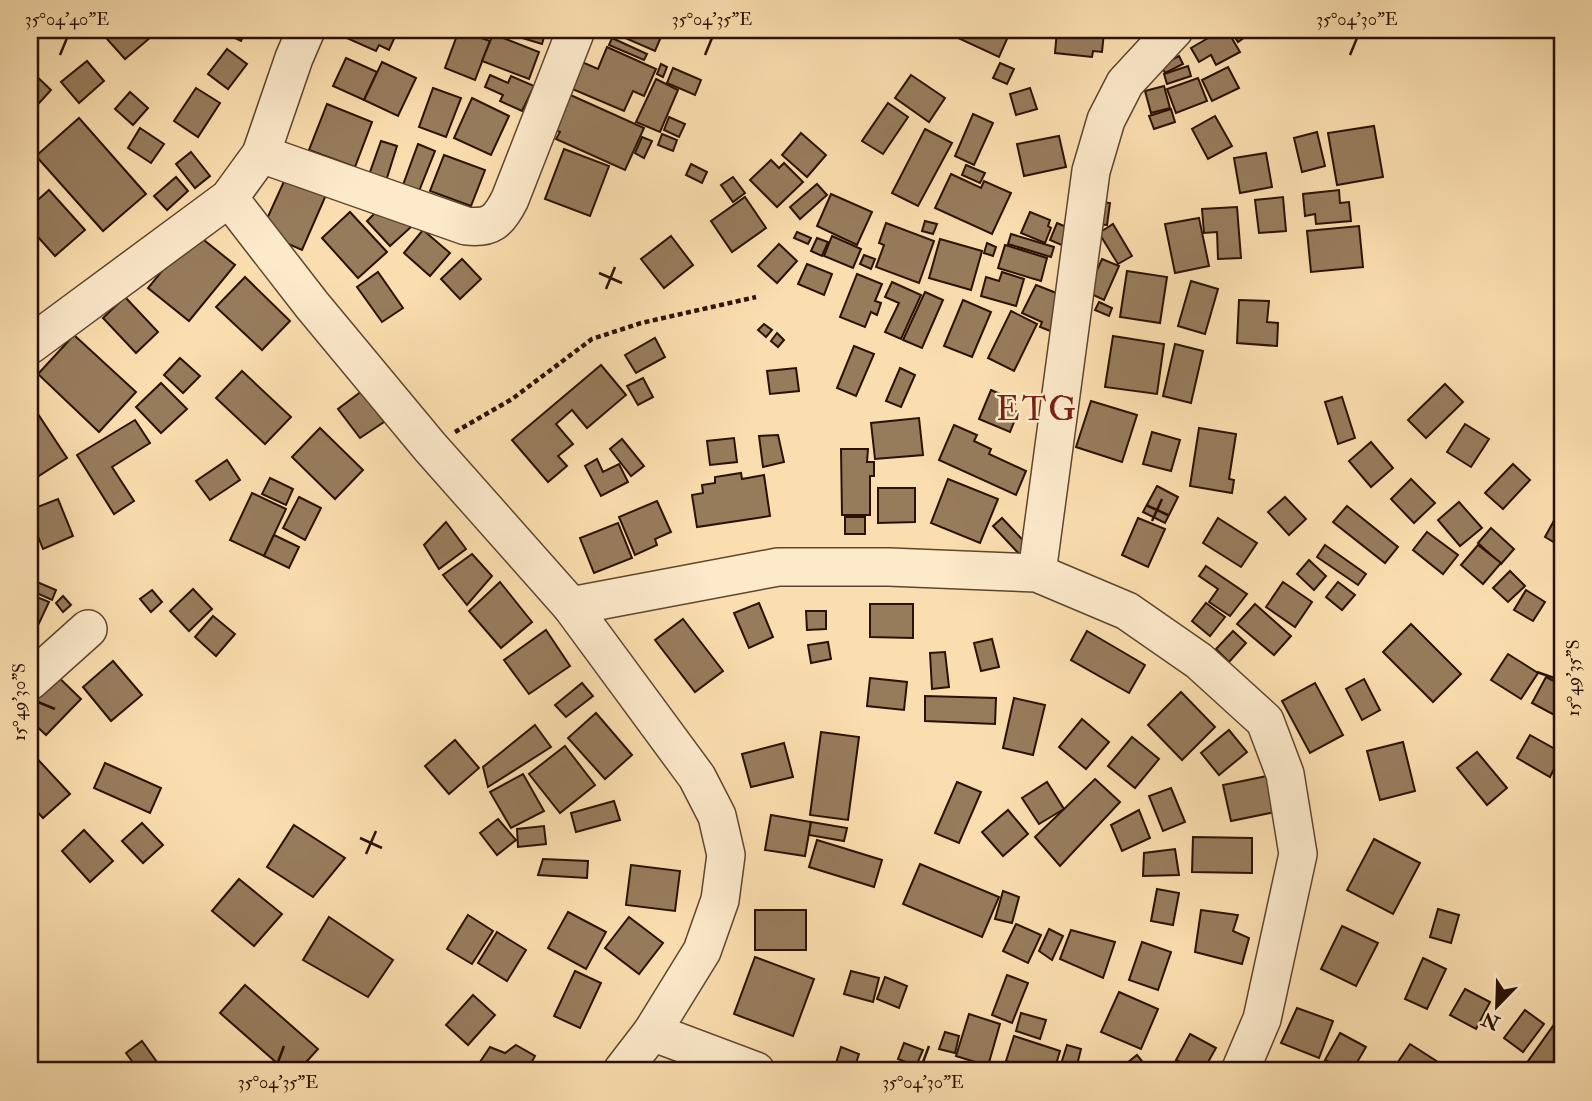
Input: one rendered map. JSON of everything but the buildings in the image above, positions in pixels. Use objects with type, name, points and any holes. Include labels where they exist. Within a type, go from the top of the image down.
[{"type":"street","points":[[30,345],[229,198],[261,154],[306,30]]},
{"type":"street","points":[[261,154],[466,226],[480,228],[493,223],[502,214],[510,199],[576,30]]},
{"type":"street","points":[[1037,573],[1091,171],[1106,120],[1125,83],[1174,30]]},
{"type":"street","points":[[229,198],[312,305],[430,447],[571,606],[697,777],[717,816],[726,855],[720,900],[702,951],[652,1032],[622,1071]]},
{"type":"street","points":[[571,606],[778,567],[889,567],[1037,573],[1127,611],[1199,661],[1265,721],[1285,774],[1298,854],[1262,1019],[1240,1071]]},
{"type":"street","points":[[30,681],[88,629]]},
{"type":"street","points":[[652,1032],[756,1071]]},
{"type":"path","points":[[430,447],[512,399],[592,339],[641,323],[756,297]]},
{"type":"district","name":"ETG","points":[[1037,408]]}]
